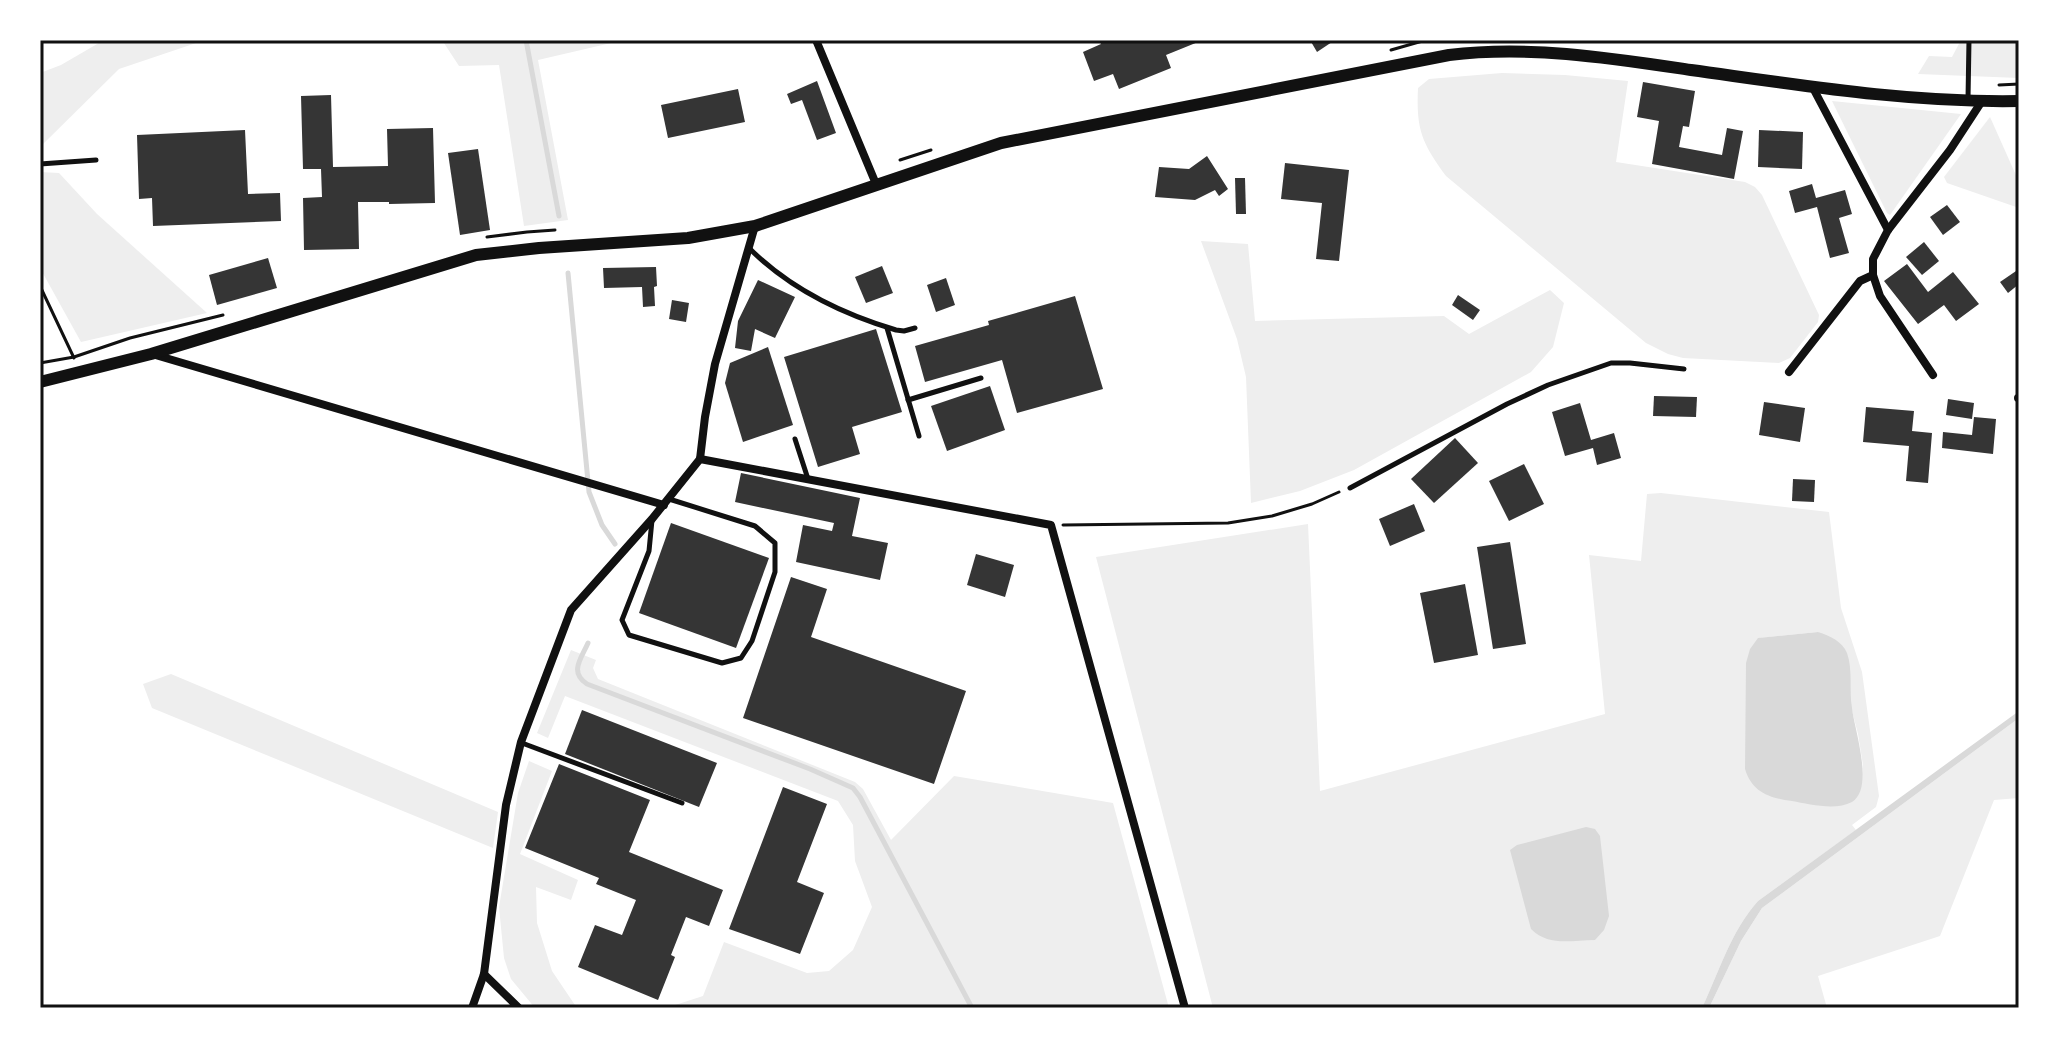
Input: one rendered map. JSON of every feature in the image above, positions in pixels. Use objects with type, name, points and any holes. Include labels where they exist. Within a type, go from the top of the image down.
[{"type":"street","points":[[816,40],[876,184]]},
{"type":"street","points":[[40,382],[151,354],[476,255],[688,238],[755,226],[1001,143],[1449,55],[1527,51],[1632,61],[1813,88],[1968,101],[2019,101]]},
{"type":"street","points":[[1813,88],[1888,230]]},
{"type":"street","points":[[1933,375],[1880,296],[1873,275],[1873,259],[1888,230],[1950,150],[1982,101]]},
{"type":"street","points":[[472,1008],[484,974],[506,805],[521,742],[571,610],[667,502],[700,459],[715,364],[755,226]]},
{"type":"street","points":[[1789,372],[1860,281],[1873,275]]},
{"type":"street","points":[[151,354],[597,486],[667,502]]},
{"type":"street","points":[[700,459],[1051,525],[1185,1008]]},
{"type":"street","points":[[484,974],[519,1008]]},
{"type":"lane","points":[[1968,101],[1969,40]]},
{"type":"lane","points":[[40,164],[96,160]]},
{"type":"lane","points":[[749,248],[768,267],[837,307],[887,327],[904,331],[915,328]]},
{"type":"lane","points":[[887,327],[919,436]]},
{"type":"lane","points":[[1350,488],[1548,385],[1611,363],[1684,369]]},
{"type":"lane","points":[[908,400],[981,378]]},
{"type":"lane","points":[[795,439],[808,479]]},
{"type":"lane","points":[[652,519],[649,551],[622,620],[629,635],[722,663],[741,658],[752,641],[775,572],[775,543],[755,526],[667,502]]},
{"type":"lane","points":[[521,742],[682,803]]},
{"type":"path","points":[[1381,52],[1426,40]]},
{"type":"path","points":[[1968,84],[2019,84]]},
{"type":"path","points":[[899,160],[940,147]]},
{"type":"path","points":[[476,240],[567,230]]},
{"type":"path","points":[[40,286],[80,373]]},
{"type":"path","points":[[40,363],[74,357],[130,338],[229,313]]},
{"type":"path","points":[[1051,525],[1228,523],[1272,516],[1350,488]]},
{"type":"shaded area","points":[[104,40],[205,40],[119,69],[40,147],[40,73],[61,65]]},
{"type":"shaded area","points":[[442,40],[624,40],[538,60],[568,220],[524,226],[499,65],[459,66]]},
{"type":"shaded area","points":[[1961,40],[2019,40],[2019,78],[1918,74],[1929,56],[1952,57]]},
{"type":"shaded area","points":[[1502,73],[1628,81],[1616,162],[1745,182],[1755,187],[1762,195],[1819,315],[1818,322],[1790,358],[1779,363],[1683,358],[1646,343],[1446,176],[1422,135],[1418,88],[1429,79]]},
{"type":"shaded area","points":[[1832,101],[1961,114],[1890,215]]},
{"type":"shaded area","points":[[1990,117],[2019,182],[2019,208],[1947,183],[1944,177]]},
{"type":"shaded area","points":[[40,172],[59,173],[97,214],[207,313],[81,342],[40,268]]},
{"type":"shaded area","points":[[1201,241],[1248,244],[1255,321],[1444,316],[1469,334],[1550,290],[1564,303],[1553,347],[1531,372],[1354,470],[1300,491],[1251,503],[1246,377],[1237,339]]},
{"type":"shaded area","points":[[1647,494],[1829,512],[1841,608],[1862,672],[1879,796],[1876,807],[1852,825],[1856,830],[1758,901],[1733,939],[1702,1008],[1213,1008],[1096,557],[1308,524],[1320,791],[1605,714],[1589,555],[1641,561]],"holes":[[[1818,632],[1847,654],[1851,707],[1863,765],[1862,784],[1759,638]]]},
{"type":"shaded area","points":[[1818,632],[1839,642],[1847,653],[1852,708],[1863,771],[1859,795],[1852,802],[1838,806],[1814,805],[1769,796],[1752,783],[1745,769],[1746,663],[1750,649],[1758,638]]},
{"type":"shaded area","points":[[571,650],[596,660],[593,668],[598,679],[855,782],[863,789],[891,840],[954,776],[1113,803],[1169,1008],[666,1008],[703,996],[724,942],[807,973],[829,971],[853,950],[872,907],[855,861],[853,825],[838,801],[565,696],[548,738],[537,733]]},
{"type":"shaded area","points":[[171,674],[498,812],[493,848],[152,708],[143,684]]},
{"type":"shaded area","points":[[2019,711],[2019,718],[1762,908],[1741,941],[1709,1008],[1702,1008],[1733,939],[1758,901]]},
{"type":"shaded area","points":[[2019,718],[2019,798],[1994,800],[1940,936],[1818,976],[1827,1008],[1709,1008],[1741,941],[1762,908]]},
{"type":"shaded area","points":[[529,761],[552,771],[520,854],[578,880],[571,900],[536,887],[537,923],[552,971],[577,1008],[535,1008],[511,979],[504,958],[499,907],[518,793]]},
{"type":"shaded area","points":[[1586,827],[1595,829],[1600,836],[1609,916],[1604,930],[1595,940],[1545,938],[1531,929],[1510,850],[1517,845]]},
{"type":"building","points":[[1099,40],[1203,40],[1166,55],[1171,68],[1119,89],[1113,74],[1094,81],[1083,52],[1101,44]]},
{"type":"building","points":[[1310,40],[1335,40],[1317,52]]},
{"type":"building","points":[[817,81],[836,133],[817,140],[802,100],[791,104],[787,94]]},
{"type":"building","points":[[1643,82],[1695,91],[1689,127],[1683,126],[1679,147],[1722,155],[1727,128],[1743,131],[1734,179],[1652,164],[1659,121],[1637,117]]},
{"type":"building","points":[[738,89],[745,122],[668,138],[661,105]]},
{"type":"building","points":[[331,95],[333,167],[388,166],[387,129],[433,128],[435,203],[358,202],[359,249],[304,250],[303,198],[322,197],[321,169],[303,169],[301,96]]},
{"type":"building","points":[[245,130],[248,194],[280,193],[281,221],[153,226],[152,198],[139,199],[137,135]]},
{"type":"building","points":[[1759,130],[1803,132],[1802,169],[1758,167]]},
{"type":"building","points":[[478,149],[490,230],[460,235],[448,153]]},
{"type":"building","points":[[1207,156],[1228,189],[1219,196],[1215,190],[1195,200],[1155,197],[1159,167],[1189,169]]},
{"type":"building","points":[[1285,163],[1349,170],[1339,261],[1316,259],[1322,203],[1281,199]]},
{"type":"building","points":[[1235,178],[1245,178],[1246,214],[1236,214]]},
{"type":"building","points":[[1812,184],[1816,198],[1845,190],[1852,214],[1839,218],[1849,253],[1830,258],[1817,207],[1795,213],[1789,191]]},
{"type":"building","points":[[1947,205],[1960,222],[1943,235],[1930,217]]},
{"type":"building","points":[[1924,242],[1939,261],[1922,275],[1906,257]]},
{"type":"building","points":[[268,258],[277,288],[217,305],[209,275]]},
{"type":"building","points":[[1907,264],[1928,292],[1953,272],[1979,304],[1956,321],[1944,305],[1918,324],[1884,281]]},
{"type":"building","points":[[882,266],[893,293],[866,303],[855,277]]},
{"type":"building","points":[[656,267],[655,306],[643,307],[642,287],[604,288],[603,268]]},
{"type":"building","points":[[2019,269],[2019,284],[2008,293],[2000,282]]},
{"type":"building","points":[[946,278],[955,305],[936,312],[927,285]]},
{"type":"building","points":[[758,280],[795,297],[775,338],[755,329],[751,351],[735,348],[738,321]]},
{"type":"building","points":[[1458,295],[1480,310],[1473,320],[1452,305]]},
{"type":"building","points":[[1075,296],[1103,389],[1017,413],[1002,360],[925,382],[915,346]]},
{"type":"building","points":[[672,300],[689,303],[686,322],[669,319]]},
{"type":"building","points":[[876,329],[902,412],[852,427],[860,454],[818,467],[784,357]]},
{"type":"building","points":[[768,347],[793,425],[743,442],[725,383],[730,363]]},
{"type":"building","points":[[990,386],[1005,430],[947,451],[931,406]]},
{"type":"building","points":[[1654,396],[1697,397],[1696,417],[1653,416]]},
{"type":"building","points":[[1948,399],[1974,403],[1972,419],[1946,415]]},
{"type":"building","points":[[1764,402],[1805,408],[1800,442],[1759,435]]},
{"type":"building","points":[[1580,403],[1591,440],[1614,433],[1621,458],[1597,465],[1593,448],[1565,456],[1552,412]]},
{"type":"building","points":[[1866,407],[1914,411],[1912,431],[1932,433],[1928,483],[1906,481],[1909,446],[1863,442]]},
{"type":"building","points":[[1974,417],[1996,419],[1993,454],[1942,448],[1943,432],[1972,435]]},
{"type":"building","points":[[1455,438],[1478,463],[1434,503],[1411,479]]},
{"type":"building","points":[[1524,464],[1544,504],[1509,521],[1489,481]]},
{"type":"building","points":[[741,473],[860,498],[852,536],[888,543],[880,580],[796,562],[803,525],[832,531],[834,523],[735,502]]},
{"type":"building","points":[[1793,479],[1815,480],[1814,502],[1792,501]]},
{"type":"building","points":[[1414,504],[1425,531],[1390,546],[1379,519]]},
{"type":"building","points":[[671,523],[769,558],[736,648],[639,613]]},
{"type":"building","points":[[1510,542],[1526,644],[1493,649],[1477,547]]},
{"type":"building","points":[[976,554],[1014,565],[1005,597],[967,585]]},
{"type":"building","points":[[791,577],[827,589],[811,637],[966,691],[934,784],[743,718]]},
{"type":"building","points":[[1465,584],[1478,655],[1434,663],[1420,593]]},
{"type":"building","points":[[582,710],[717,763],[699,807],[565,754]]},
{"type":"building","points":[[559,764],[650,800],[629,852],[723,890],[709,926],[686,917],[658,1000],[578,967],[595,925],[622,935],[636,900],[596,884],[599,878],[525,848]]},
{"type":"building","points":[[783,787],[827,804],[797,882],[824,893],[800,954],[729,929]]},
{"type":"waterway","points":[[526,40],[559,216]]},
{"type":"waterway","points":[[568,273],[589,492],[602,525],[615,544]]},
{"type":"waterway","points":[[588,643],[578,670],[587,684],[853,788],[972,1008]]}]
